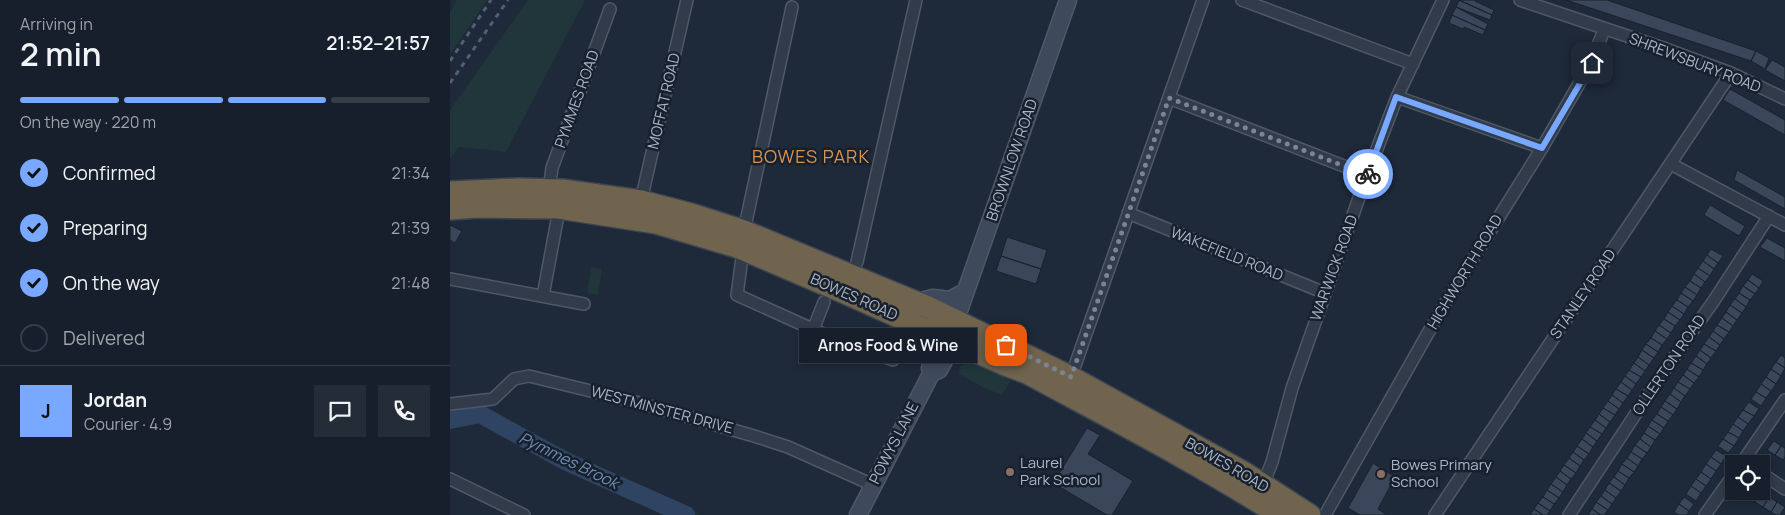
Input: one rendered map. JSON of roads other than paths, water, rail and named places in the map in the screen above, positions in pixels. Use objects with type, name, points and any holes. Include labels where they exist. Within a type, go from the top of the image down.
[{"type":"highway","name":"BOWES ROAD","points":[[450,192],[557,196],[639,210],[692,214],[845,293],[952,330],[1071,377],[1245,473],[1279,515]]},
{"type":"highway","name":"BOWES ROAD","points":[[450,209],[557,196]]},
{"type":"highway","name":"BOWES ROAD","points":[[743,240],[855,269],[917,302],[952,330],[1004,365],[1027,373],[1157,442],[1260,493],[1310,515]]},
{"type":"main road","name":"BROWNLOW ROAD","points":[[952,330],[1068,0]]},
{"type":"main road","points":[[917,302],[933,298],[950,300],[966,292]]},
{"type":"main road","name":"POWYS LANE","points":[[858,515],[932,372],[939,370],[951,348],[952,330]]},
{"type":"street","name":"MOFFAT ROAD","points":[[639,210],[687,0]]},
{"type":"street","points":[[855,269],[916,0]]},
{"type":"street","points":[[1071,377],[1203,0]]},
{"type":"street","points":[[1242,0],[1413,64]]},
{"type":"street","name":"WARWICK ROAD","points":[[1260,493],[1272,462],[1292,388],[1367,175],[1396,97],[1442,0]]},
{"type":"street","name":"SHREWSBURY ROAD","points":[[1520,0],[1731,73],[1785,99]]},
{"type":"street","points":[[792,6],[743,240],[737,295],[813,330],[893,360]]},
{"type":"street","name":"PYMMES ROAD","points":[[543,296],[557,196],[552,168],[610,9]]},
{"type":"street","name":"HIGHWORTH ROAD","points":[[1325,515],[1440,310],[1542,148],[1592,63],[1604,30]]},
{"type":"street","name":"STANLEY ROAD","points":[[1435,515],[1731,73]]},
{"type":"street","points":[[1396,97],[1542,148]]},
{"type":"street","points":[[1169,98],[1367,175]]},
{"type":"street","points":[[1671,164],[1785,225]]},
{"type":"street","name":"WAKEFIELD ROAD","points":[[1128,214],[1325,294]]},
{"type":"street","name":"OLLERTON ROAD","points":[[1569,515],[1769,216]]},
{"type":"street","points":[[450,279],[584,304]]},
{"type":"street","points":[[813,330],[824,302]]},
{"type":"street","name":"WESTMINSTER DRIVE","points":[[450,404],[492,399],[514,379],[529,376],[645,404],[754,436],[788,447],[873,485]]},
{"type":"street","points":[[1748,455],[1785,400]]},
{"type":"street","points":[[450,479],[524,515]]},
{"type":"street","points":[[1770,479],[1785,488]]},
{"type":"street","points":[[1705,515],[1725,487]]},
{"type":"waterway","name":"Pymmes Brook","points":[[450,420],[480,414],[567,462],[686,515]]},
{"type":"railway","points":[[450,61],[491,0]]},
{"type":"railway","points":[[450,83],[508,0]]},
{"type":"place","name":"Arnos Food & Wine","points":[[1006,345]]},
{"type":"place","name":"Laurel Park School","points":[[1010,472]]},
{"type":"place","name":"Bowes Primary School","points":[[1381,474]]},
{"type":"district","name":"BOWES PARK","points":[[811,157]]}]
